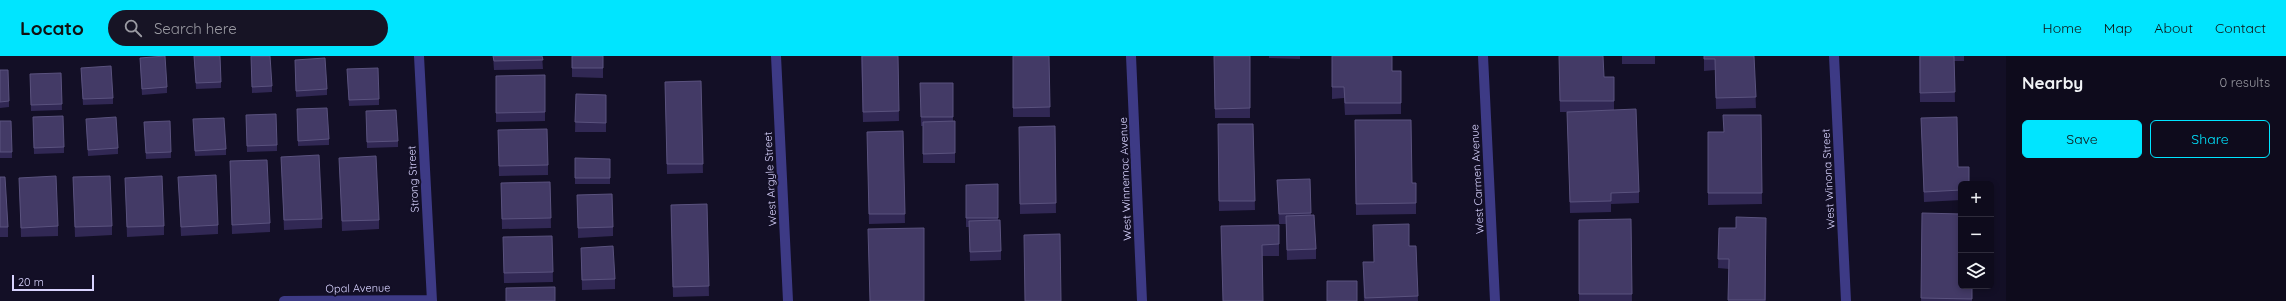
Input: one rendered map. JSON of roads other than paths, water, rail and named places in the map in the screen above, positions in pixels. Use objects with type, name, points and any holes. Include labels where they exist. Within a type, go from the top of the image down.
[{"type":"street","name":"Strong Street","points":[[419,56],[432,300]]},
{"type":"street","name":"West Argyle Street","points":[[776,56],[788,301]]},
{"type":"street","name":"West Winnemac Avenue","points":[[1132,56],[1142,301]]},
{"type":"street","name":"West Carmen Avenue","points":[[1483,56],[1495,301]]},
{"type":"street","name":"West Winona Street","points":[[1834,56],[1846,301]]},
{"type":"street","name":"Opal Avenue","points":[[284,301],[432,300]]}]
